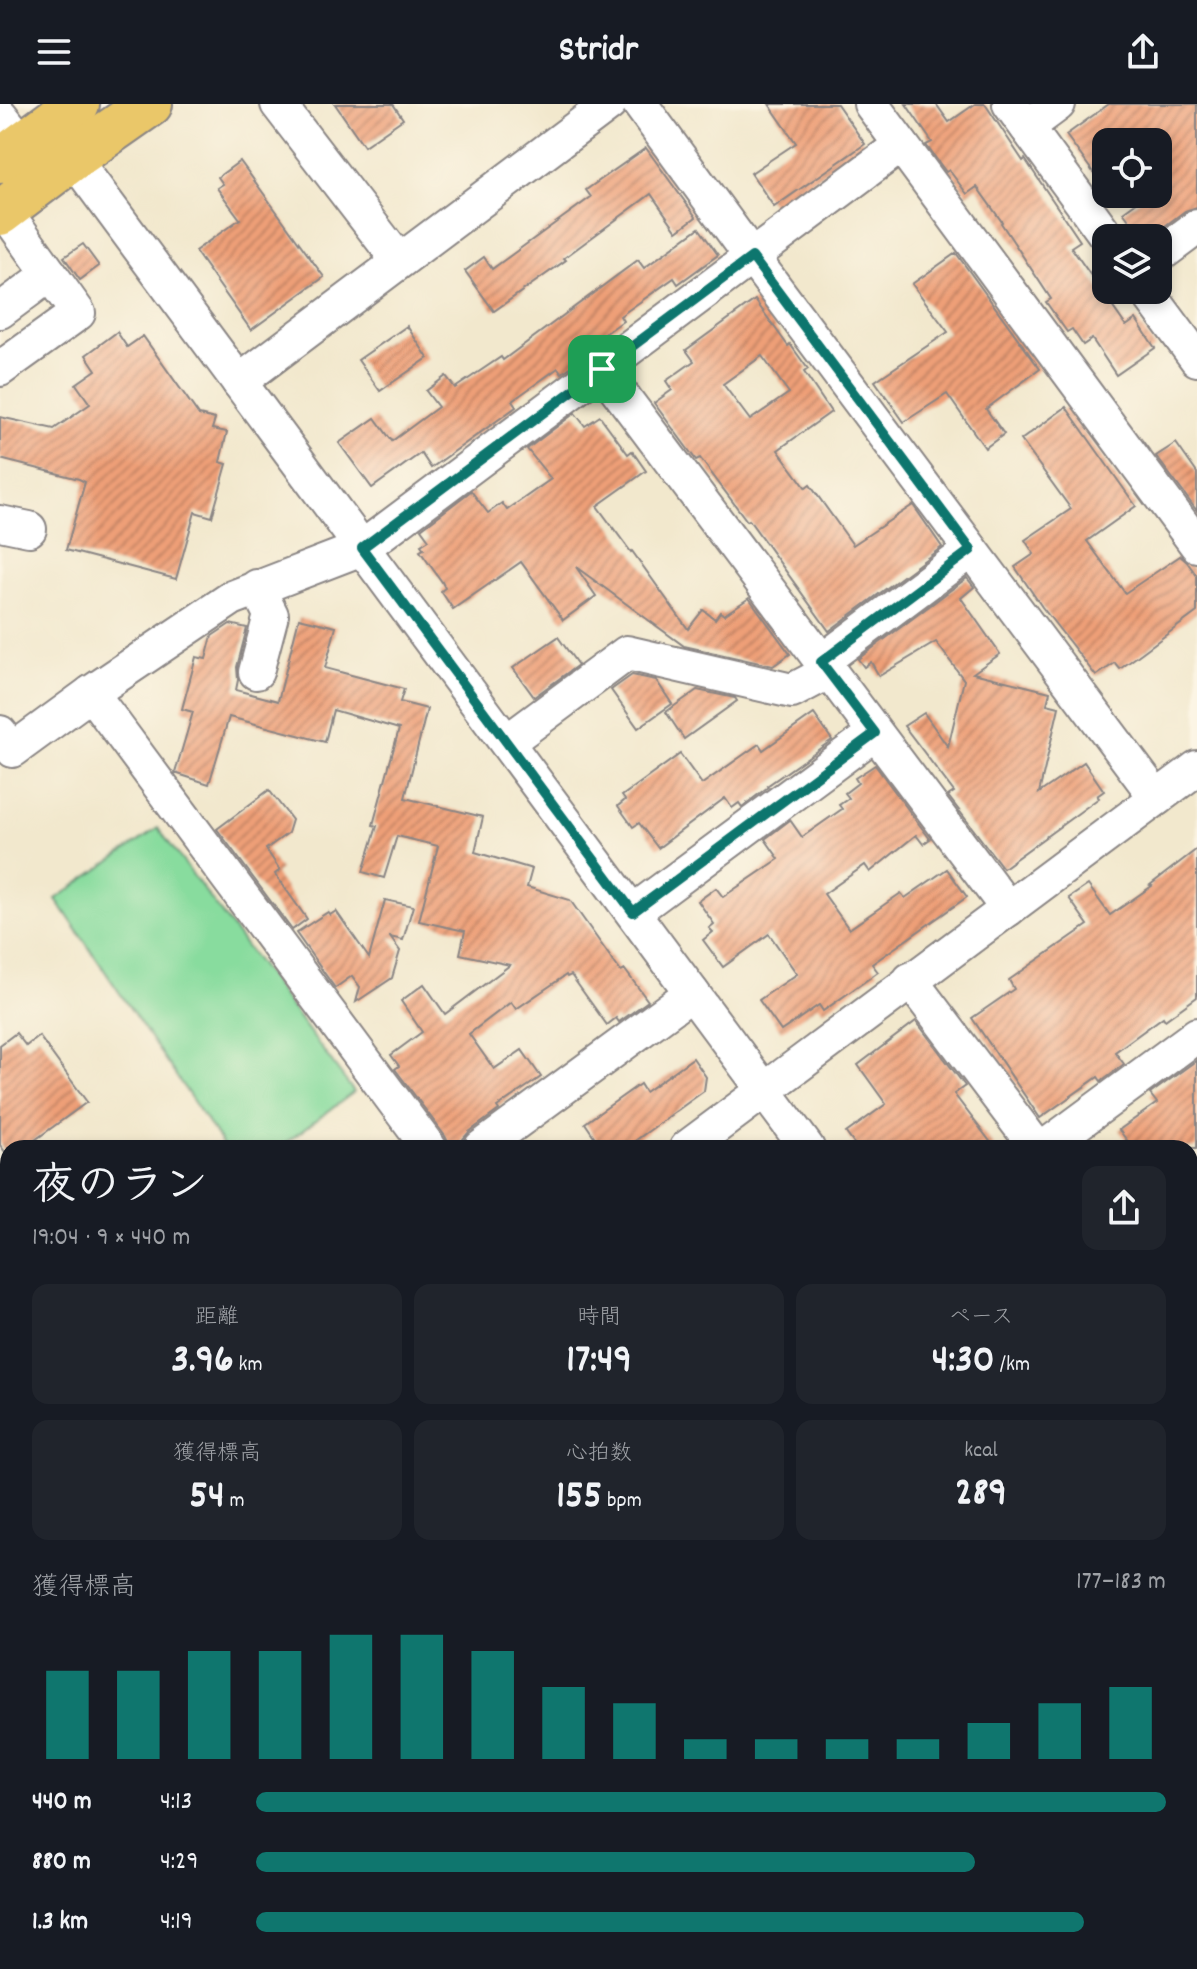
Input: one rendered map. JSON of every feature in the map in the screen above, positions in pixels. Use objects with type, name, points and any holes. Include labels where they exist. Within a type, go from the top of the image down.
[{"type":"highway","points":[[8,140],[77,104]]},
{"type":"highway","points":[[2,212],[150,104]]},
{"type":"street","points":[[278,104],[399,261]]},
{"type":"street","points":[[239,382],[609,104]]},
{"type":"street","points":[[640,104],[1157,798]]},
{"type":"street","points":[[871,104],[1197,545]]},
{"type":"street","points":[[1058,104],[1019,116],[1098,224]]},
{"type":"street","points":[[8,140],[73,158],[801,1140]]},
{"type":"street","points":[[0,733],[13,750],[232,598],[362,548],[901,145]]},
{"type":"street","points":[[0,369],[78,313],[2,212]]},
{"type":"street","points":[[1172,246],[1197,227]]},
{"type":"street","points":[[0,311],[50,274]]},
{"type":"street","points":[[1156,304],[1197,359]]},
{"type":"street","points":[[602,369],[1008,909]]},
{"type":"street","points":[[507,742],[627,653],[792,691],[971,550]]},
{"type":"street","points":[[256,672],[271,615],[257,587]]},
{"type":"street","points":[[91,693],[423,1140]]},
{"type":"street","points":[[633,912],[875,733]]},
{"type":"street","points":[[698,1140],[1197,768]]},
{"type":"street","points":[[910,980],[1031,1140]]},
{"type":"street","points":[[492,1140],[692,993]]},
{"type":"street","points":[[1055,1140],[1197,1035]]},
{"type":"green space","points":[[158,828],[354,1092],[290,1140],[220,1140],[56,899]]},
{"type":"building","points":[[335,104],[393,104],[403,119],[364,146]]},
{"type":"building","points":[[769,104],[837,104],[865,144],[774,207],[751,173],[796,143]]},
{"type":"building","points":[[906,104],[936,104],[949,122],[975,104],[985,104],[1080,241],[1071,247],[1092,277],[1092,304],[1111,304],[1126,326],[1136,319],[1155,348],[1116,375],[1092,339],[1083,345],[1072,329],[1067,332],[1046,302],[1051,299],[1002,222],[977,187],[967,194],[949,170],[946,172],[926,145],[932,142]]},
{"type":"building","points":[[1109,104],[1197,104],[1197,207],[1185,211],[1168,224],[1132,224],[1123,212],[1129,208],[1172,208],[1172,128],[1092,128],[1092,171],[1066,135]]},
{"type":"building","points":[[646,148],[696,217],[677,231],[651,194],[494,311],[465,271],[484,257],[492,269],[591,197],[586,190]]},
{"type":"building","points":[[240,161],[324,277],[251,330],[195,251],[240,219],[217,188],[223,184],[218,177]]},
{"type":"building","points":[[699,228],[718,255],[678,284],[674,278],[620,316],[623,321],[575,355],[579,361],[562,373],[558,368],[512,401],[516,407],[431,468],[421,453],[372,488],[339,443],[375,418],[392,441],[438,407],[426,391],[446,376],[455,388],[501,357],[503,360],[638,260],[644,268]]},
{"type":"building","points":[[83,244],[99,266],[80,280],[64,257]]},
{"type":"building","points":[[956,253],[1040,369],[986,409],[1004,434],[985,448],[947,394],[904,422],[875,381],[948,332],[912,284]]},
{"type":"building","points":[[755,300],[808,369],[804,372],[831,412],[778,450],[806,488],[810,485],[853,545],[913,505],[942,547],[829,631],[749,520],[700,458],[696,460],[654,403],[672,390],[666,381],[694,361],[686,350]],"holes":[[[762,356],[789,393],[750,420],[723,384]]]},
{"type":"building","points":[[407,326],[428,358],[380,391],[358,360]]},
{"type":"building","points":[[117,332],[127,347],[143,336],[199,415],[215,419],[212,429],[227,432],[220,462],[227,464],[212,517],[195,512],[176,579],[66,550],[85,482],[0,459],[0,417],[54,429],[90,404],[76,384],[96,370],[86,355]]},
{"type":"building","points":[[1066,407],[1136,506],[1087,541],[1125,593],[1180,556],[1197,576],[1197,612],[1120,669],[1115,663],[1096,676],[1015,567],[1034,554],[1025,540],[1071,509],[1021,440]]},
{"type":"building","points":[[575,413],[585,426],[600,416],[628,454],[632,451],[646,471],[597,506],[688,629],[703,610],[715,619],[720,612],[724,615],[749,598],[790,654],[773,666],[684,646],[576,567],[596,596],[563,620],[521,562],[453,609],[441,591],[445,588],[442,582],[420,551],[424,549],[421,545],[429,540],[421,529],[471,491],[488,513],[502,503],[507,510],[551,479],[527,449]]},
{"type":"building","points":[[1176,443],[1197,473],[1197,511],[1156,456]]},
{"type":"building","points":[[967,578],[974,587],[961,598],[1000,654],[973,673],[1050,692],[1047,704],[1059,707],[1039,793],[1084,762],[1104,791],[1097,796],[1099,798],[1003,868],[948,796],[954,792],[904,726],[924,713],[948,747],[964,680],[936,642],[879,676],[871,662],[864,667],[858,659]]},
{"type":"building","points":[[299,618],[336,627],[325,668],[404,689],[400,702],[427,709],[405,798],[483,817],[475,852],[532,869],[527,887],[570,900],[621,972],[625,970],[648,1001],[619,1022],[616,1018],[607,1025],[571,975],[566,975],[516,1009],[511,1002],[469,1034],[494,1069],[522,1050],[541,1077],[497,1107],[499,1110],[463,1140],[447,1140],[395,1069],[399,1066],[391,1055],[422,1032],[401,1001],[424,984],[445,1014],[510,965],[460,954],[465,931],[419,921],[438,846],[397,836],[384,878],[363,872],[399,729],[333,710],[325,742],[229,717],[209,784],[175,773],[193,712],[182,709],[196,657],[206,659],[212,636],[230,624],[247,628],[237,667],[236,690],[278,701]]},
{"type":"building","points":[[558,637],[578,665],[534,697],[513,668]]},
{"type":"building","points":[[632,675],[656,680],[672,704],[638,728],[611,690]]},
{"type":"building","points":[[697,690],[737,701],[684,739],[666,712]]},
{"type":"building","points":[[814,714],[832,740],[742,807],[739,803],[732,808],[725,798],[658,848],[639,823],[633,827],[618,806],[625,800],[622,796],[680,754],[702,784],[759,744],[763,750]]},
{"type":"building","points":[[875,765],[930,839],[923,844],[916,835],[870,872],[865,865],[824,894],[849,929],[901,893],[905,898],[947,869],[967,897],[872,964],[878,972],[823,1011],[819,1005],[781,1031],[759,1000],[797,974],[769,934],[723,967],[703,940],[713,932],[709,928],[714,924],[698,901],[716,888],[723,897],[779,859],[765,839],[790,820],[802,837],[842,809],[839,805],[849,798],[845,793],[858,783],[855,778]]},
{"type":"building","points":[[269,790],[292,820],[288,833],[266,849],[280,870],[275,874],[307,919],[292,930],[217,829]]},
{"type":"building","points":[[1197,849],[1197,997],[1115,1052],[1124,1064],[1101,1081],[1098,1077],[1040,1118],[972,1018],[1014,989],[1009,980],[1088,925],[1069,898],[1088,885],[1110,915]]},
{"type":"building","points":[[385,900],[413,906],[403,940],[390,937],[400,951],[392,978],[356,1002],[360,987],[352,976],[335,988],[296,933],[328,912],[330,915],[336,911],[369,958]]},
{"type":"building","points":[[916,1021],[965,1086],[954,1094],[989,1140],[851,1140],[846,1133],[886,1104],[858,1065]]},
{"type":"building","points":[[16,1033],[26,1046],[39,1036],[87,1102],[35,1140],[0,1140],[0,1045]]},
{"type":"building","points":[[693,1058],[706,1077],[704,1091],[636,1140],[597,1140],[585,1123],[640,1084],[645,1092]]},
{"type":"building","points":[[1197,1060],[1197,1140],[1127,1140],[1119,1130],[1157,1103],[1150,1094]]},
{"type":"route","points":[[752,257],[971,550],[821,662],[875,733],[633,912],[362,548],[602,369],[752,257]]}]
